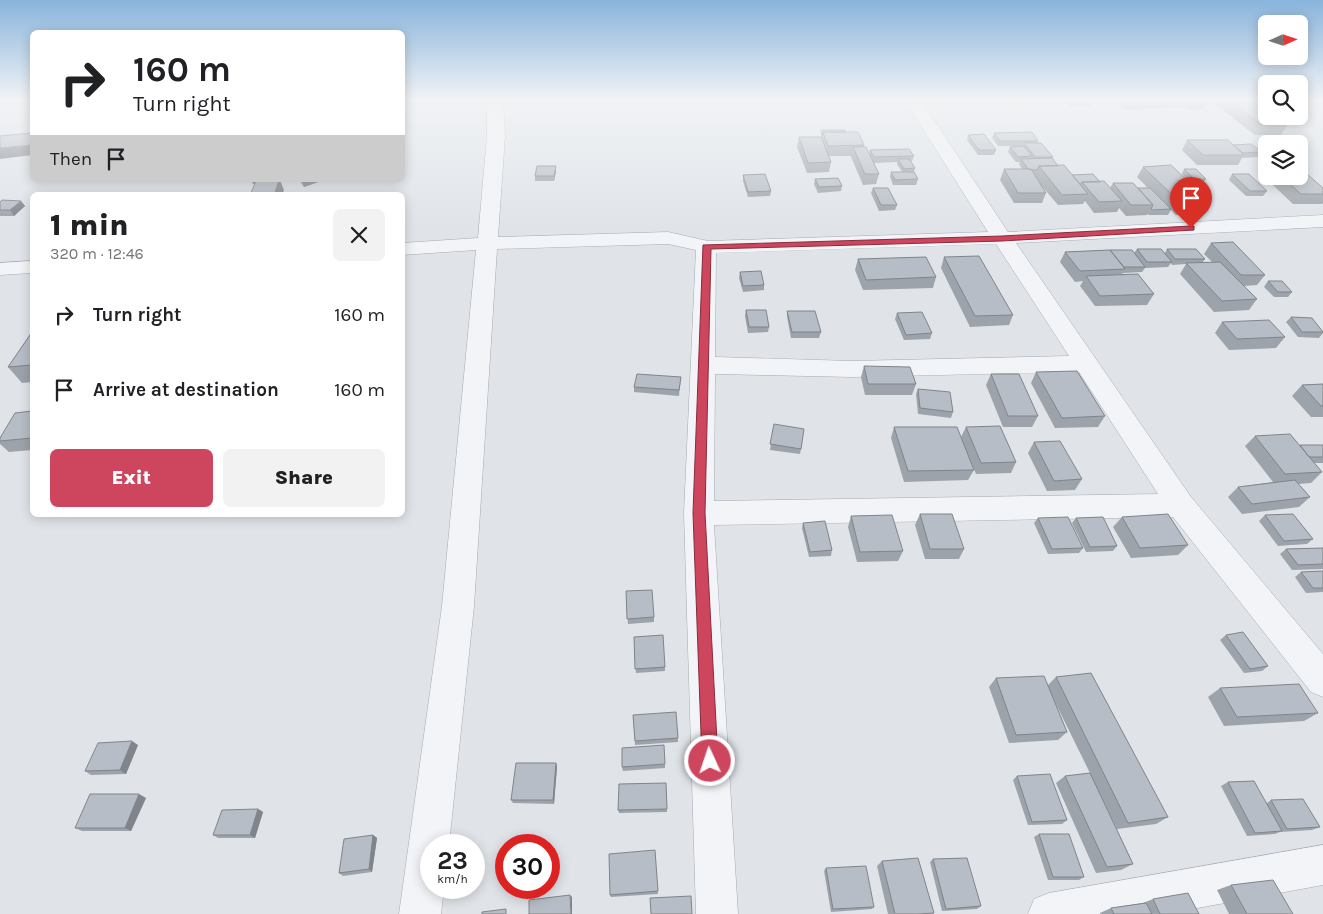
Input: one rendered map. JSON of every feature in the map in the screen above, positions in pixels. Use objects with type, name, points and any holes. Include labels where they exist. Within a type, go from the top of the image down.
[{"type":"street","points":[[420,914],[458,606],[496,142]]},
{"type":"street","points":[[940,142],[1181,505],[1323,680]]},
{"type":"street","points":[[405,249],[488,243],[668,238],[688,241],[706,247],[1002,238],[1323,221]]},
{"type":"street","points":[[706,247],[699,513],[717,914]]},
{"type":"street","points":[[0,269],[30,267]]},
{"type":"street","points":[[703,365],[852,369],[1086,364]]},
{"type":"street","points":[[699,513],[1181,505]]},
{"type":"street","points":[[1049,914],[1323,866]]},
{"type":"building","points":[[0,142],[30,142],[30,145],[0,148]]},
{"type":"building","points":[[801,142],[823,142],[831,162],[808,163]]},
{"type":"building","points":[[826,142],[862,142],[864,145],[828,146]]},
{"type":"building","points":[[973,142],[990,142],[996,150],[979,150]]},
{"type":"building","points":[[1189,142],[1230,142],[1244,155],[1203,155]]},
{"type":"building","points":[[1024,143],[1041,143],[1053,157],[1035,157]]},
{"type":"building","points":[[1251,144],[1258,149],[1258,152],[1243,153],[1233,145]]},
{"type":"building","points":[[1024,146],[1032,156],[1018,157],[1010,147]]},
{"type":"building","points":[[853,147],[866,147],[879,174],[865,174]]},
{"type":"building","points":[[909,149],[914,156],[874,157],[870,150]]},
{"type":"building","points":[[1052,158],[1058,166],[1039,166],[1037,170],[1028,169],[1021,159]]},
{"type":"building","points":[[898,159],[909,159],[915,168],[904,169]]},
{"type":"building","points":[[1064,165],[1088,194],[1062,195],[1039,166]]},
{"type":"building","points":[[1171,165],[1211,203],[1182,204],[1143,167]]},
{"type":"building","points":[[537,166],[556,166],[554,176],[535,176]]},
{"type":"building","points":[[1004,169],[1031,169],[1046,193],[1018,193]]},
{"type":"building","points":[[1184,169],[1196,169],[1206,179],[1194,179]]},
{"type":"building","points":[[891,172],[914,172],[918,179],[895,180]]},
{"type":"building","points":[[765,174],[771,191],[748,192],[743,175]]},
{"type":"building","points":[[1093,174],[1100,182],[1082,182],[1080,184],[1072,175]]},
{"type":"building","points":[[1232,174],[1249,174],[1258,182],[1258,185],[1267,191],[1250,191]]},
{"type":"building","points":[[1308,175],[1323,188],[1323,194],[1301,194],[1291,185],[1308,185]]},
{"type":"building","points":[[838,178],[842,186],[819,187],[815,179]]},
{"type":"building","points":[[1104,181],[1122,201],[1099,202],[1082,182]]},
{"type":"building","points":[[256,182],[278,182],[275,192],[251,192]]},
{"type":"building","points":[[1113,183],[1133,183],[1153,205],[1131,205]]},
{"type":"building","points":[[873,188],[888,188],[897,205],[881,205]]},
{"type":"building","points":[[1138,188],[1150,188],[1171,209],[1152,210],[1153,205]]},
{"type":"building","points":[[2,200],[21,201],[10,210],[0,210],[0,202]]},
{"type":"building","points":[[1233,242],[1265,275],[1241,275],[1211,243]]},
{"type":"building","points":[[1137,249],[1161,249],[1172,262],[1147,262]]},
{"type":"building","points":[[1167,249],[1196,249],[1205,259],[1175,259]]},
{"type":"building","points":[[1110,250],[1125,269],[1080,271],[1065,252]]},
{"type":"building","points":[[1110,250],[1132,250],[1145,267],[1124,267]]},
{"type":"building","points":[[979,256],[1013,315],[975,316],[944,257]]},
{"type":"building","points":[[926,257],[936,277],[866,280],[858,259]]},
{"type":"building","points":[[1220,262],[1257,299],[1222,301],[1186,263]]},
{"type":"building","points":[[761,271],[764,285],[743,286],[740,272]]},
{"type":"building","points":[[1138,274],[1154,294],[1100,296],[1086,276]]},
{"type":"building","points":[[1268,281],[1282,281],[1292,292],[1278,292]]},
{"type":"building","points":[[746,310],[766,310],[769,327],[749,327]]},
{"type":"building","points":[[787,311],[815,311],[821,332],[792,332]]},
{"type":"building","points":[[922,312],[932,333],[906,335],[897,313]]},
{"type":"building","points":[[1291,317],[1312,318],[1323,332],[1302,332]]},
{"type":"building","points":[[1269,320],[1285,337],[1237,339],[1222,322]]},
{"type":"building","points":[[30,335],[30,365],[8,367]]},
{"type":"building","points":[[864,366],[910,367],[916,384],[868,384]]},
{"type":"building","points":[[1077,371],[1105,416],[1062,418],[1036,372]]},
{"type":"building","points":[[637,374],[681,377],[679,390],[634,387]]},
{"type":"building","points":[[991,374],[1019,374],[1038,416],[1008,416]]},
{"type":"building","points":[[1323,384],[1323,406],[1321,406],[1302,385]]},
{"type":"building","points":[[918,389],[950,392],[953,412],[920,408]]},
{"type":"building","points":[[30,411],[30,438],[0,441],[0,438],[15,413]]},
{"type":"building","points":[[774,424],[804,429],[801,449],[770,444]]},
{"type":"building","points":[[1000,426],[1016,462],[981,463],[966,427]]},
{"type":"building","points":[[894,427],[957,427],[974,470],[908,471]]},
{"type":"building","points":[[1290,434],[1322,472],[1285,474],[1255,436]]},
{"type":"building","points":[[1060,441],[1082,479],[1054,481],[1034,442]]},
{"type":"building","points":[[1300,445],[1323,445],[1323,457],[1309,457]]},
{"type":"building","points":[[1295,480],[1310,497],[1252,504],[1238,487]]},
{"type":"building","points":[[920,514],[952,514],[964,549],[930,549]]},
{"type":"building","points":[[1168,514],[1188,545],[1140,548],[1122,517]]},
{"type":"building","points":[[1293,514],[1313,539],[1284,541],[1265,515]]},
{"type":"building","points":[[892,515],[903,551],[860,552],[851,516]]},
{"type":"building","points":[[1068,517],[1083,548],[1052,549],[1038,518]]},
{"type":"building","points":[[1103,517],[1117,546],[1090,547],[1076,518]]},
{"type":"building","points":[[825,521],[832,550],[810,552],[803,523]]},
{"type":"building","points":[[1323,548],[1323,564],[1298,565],[1286,549]]},
{"type":"building","points":[[1323,571],[1323,588],[1313,588],[1301,572]]},
{"type":"building","points":[[652,590],[654,617],[627,619],[626,591]]},
{"type":"building","points":[[1243,632],[1268,666],[1250,669],[1226,635]]},
{"type":"building","points":[[663,635],[665,667],[635,669],[634,637]]},
{"type":"building","points":[[1091,673],[1168,817],[1128,823],[1056,677]]},
{"type":"building","points":[[1044,676],[1067,732],[1016,735],[996,678]]},
{"type":"building","points":[[1299,684],[1318,713],[1237,717],[1220,688]]},
{"type":"building","points":[[676,712],[678,738],[635,741],[633,715]]},
{"type":"building","points":[[132,741],[120,770],[85,771],[98,743]]},
{"type":"building","points":[[664,745],[665,764],[622,767],[622,748]]},
{"type":"building","points":[[516,763],[556,763],[553,800],[511,800]]},
{"type":"building","points":[[1090,773],[1133,864],[1107,867],[1065,776]]},
{"type":"building","points":[[1050,774],[1067,820],[1032,822],[1017,776]]},
{"type":"building","points":[[1254,781],[1282,831],[1255,833],[1228,782]]},
{"type":"building","points":[[666,783],[667,809],[618,810],[619,784]]},
{"type":"building","points":[[90,794],[139,794],[125,828],[75,828]]},
{"type":"building","points":[[1303,799],[1320,827],[1287,829],[1271,800]]},
{"type":"building","points":[[258,809],[250,835],[213,835],[222,810]]},
{"type":"building","points":[[1039,834],[1069,834],[1084,877],[1053,877]]},
{"type":"building","points":[[373,835],[369,869],[339,873],[344,839]]},
{"type":"building","points":[[655,850],[658,891],[610,895],[609,854]]},
{"type":"building","points":[[918,858],[934,913],[895,914],[882,861]]},
{"type":"building","points":[[967,858],[981,906],[946,909],[933,859]]},
{"type":"building","points":[[866,866],[874,907],[833,909],[826,868]]},
{"type":"building","points":[[1273,880],[1293,914],[1247,914],[1231,885]]},
{"type":"building","points":[[1188,893],[1199,914],[1160,914],[1153,899]]},
{"type":"building","points":[[570,895],[571,914],[529,914],[529,900],[560,899],[560,896]]},
{"type":"building","points":[[691,896],[692,914],[651,914],[650,898]]},
{"type":"building","points":[[1146,903],[1152,914],[1114,914],[1111,908]]},
{"type":"building","points":[[506,909],[506,914],[482,914],[482,912]]},
{"type":"route","points":[[710,761],[699,513],[706,247],[1002,238],[1191,228]]}]
